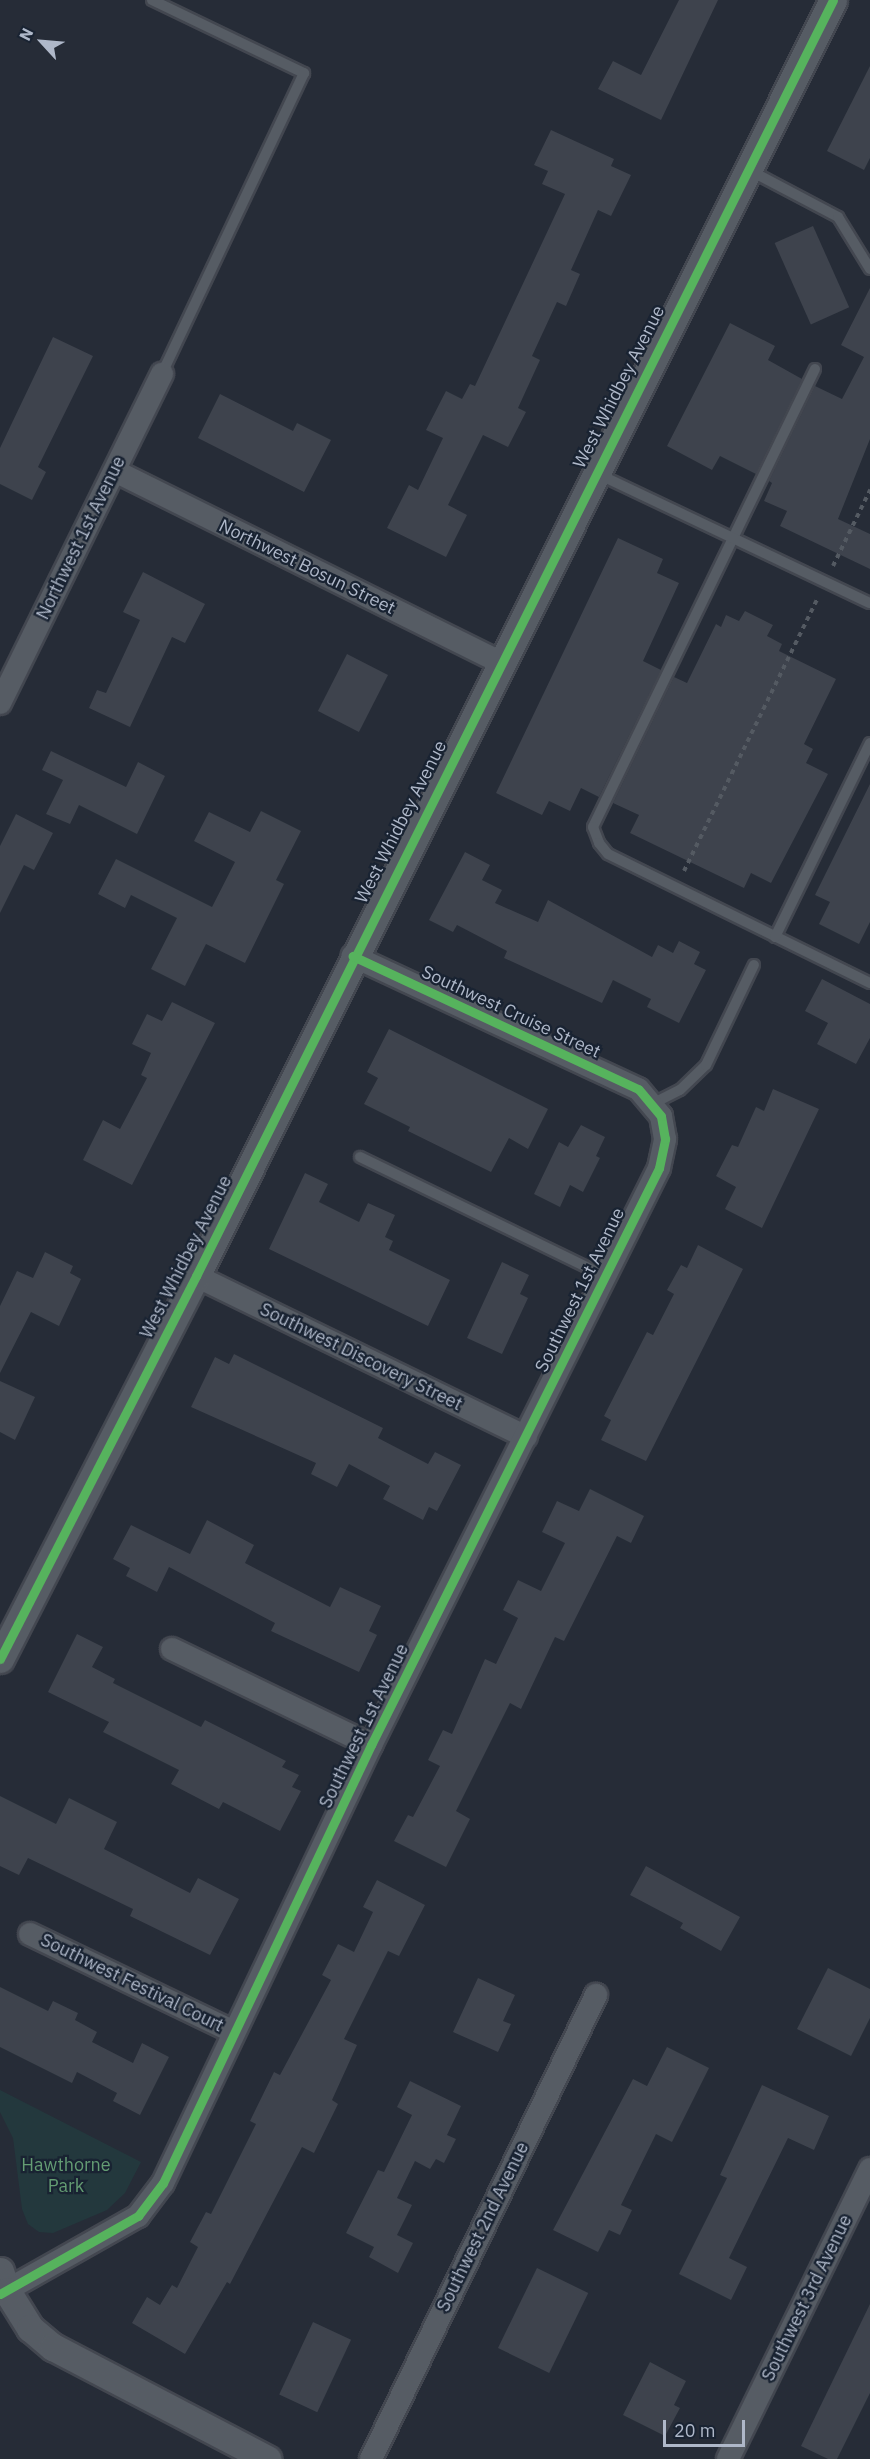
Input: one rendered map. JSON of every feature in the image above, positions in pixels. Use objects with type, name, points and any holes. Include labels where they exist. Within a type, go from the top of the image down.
[{"type":"street","name":"West Whidbey Avenue","points":[[0,1659],[196,1276],[353,956],[833,0]]},
{"type":"street","name":"Northwest 1st Avenue","points":[[0,703],[7,672],[115,471],[162,374]]},
{"type":"street","name":"Northwest Bosun Street","points":[[115,471],[500,662]]},
{"type":"street","name":"Southwest Cruise Street","points":[[353,956],[638,1089],[651,1104]]},
{"type":"street","name":"Southwest 1st Avenue","points":[[2,2285],[138,2216],[163,2183],[371,1745],[658,1168],[665,1139],[661,1116],[651,1104]]},
{"type":"street","name":"Southwest Discovery Street","points":[[196,1276],[526,1437]]},
{"type":"street","points":[[172,1650],[371,1745]]},
{"type":"street","name":"Southwest Festival Court","points":[[30,1934],[234,2032]]},
{"type":"street","name":"Southwest 2nd Avenue","points":[[370,2459],[596,1995]]},
{"type":"street","name":"Southwest 3rd Avenue","points":[[728,2459],[870,2169]]},
{"type":"street","points":[[2,2285],[30,2328],[53,2347],[267,2459]]},
{"type":"lane","points":[[152,0],[304,73],[162,374]]},
{"type":"lane","points":[[747,170],[838,217],[870,269]]},
{"type":"lane","points":[[815,369],[593,827],[608,854],[870,983]]},
{"type":"lane","points":[[595,472],[870,603]]},
{"type":"lane","points":[[775,937],[869,745]]},
{"type":"lane","points":[[651,1104],[680,1090],[706,1065],[754,965]]},
{"type":"lane","points":[[360,1157],[605,1276]]},
{"type":"path","points":[[676,888],[870,490]]},
{"type":"green space","name":"Hawthorne Park","points":[[0,2090],[141,2162],[125,2193],[107,2210],[53,2233],[39,2232],[28,2224],[22,2209],[13,2138],[0,2112]]},
{"type":"building","points":[[679,0],[718,0],[661,120],[598,89],[613,61],[641,75]]},
{"type":"building","points":[[870,66],[870,158],[864,170],[827,151]]},
{"type":"building","points":[[551,130],[614,159],[611,166],[631,175],[611,216],[598,210],[571,270],[580,274],[566,306],[557,302],[532,356],[540,360],[518,408],[526,412],[508,447],[483,435],[448,505],[467,515],[446,557],[387,528],[409,485],[418,490],[443,438],[426,430],[446,391],[462,399],[470,384],[475,386],[565,194],[542,184],[548,171],[534,165]]},
{"type":"building","points":[[813,226],[849,307],[811,324],[775,243]]},
{"type":"building","points":[[870,288],[870,439],[838,519],[870,534],[870,569],[780,526],[787,511],[764,501],[772,483],[769,481],[815,386],[842,399],[864,357],[841,345]]},
{"type":"building","points":[[730,323],[775,346],[768,360],[802,379],[756,474],[720,456],[712,470],[667,446]]},
{"type":"building","points":[[53,337],[93,356],[38,467],[46,472],[32,500],[0,484],[0,448]]},
{"type":"building","points":[[220,394],[293,431],[297,423],[331,440],[304,492],[198,438]]},
{"type":"building","points":[[618,538],[663,559],[657,573],[679,583],[643,661],[661,670],[599,797],[581,788],[570,811],[549,801],[542,815],[496,793]]},
{"type":"building","points":[[143,572],[205,604],[185,643],[172,637],[130,727],[89,708],[97,690],[106,693],[140,620],[123,612]]},
{"type":"building","points":[[745,611],[773,625],[767,636],[782,644],[779,651],[836,679],[804,744],[813,749],[806,763],[828,774],[771,883],[751,873],[744,888],[630,833],[639,815],[613,803],[674,677],[687,683],[716,624],[721,627],[726,615],[739,621]]},
{"type":"building","points":[[347,654],[388,675],[359,732],[318,711]]},
{"type":"building","points":[[51,751],[126,787],[138,762],[165,776],[137,834],[79,805],[70,824],[46,814],[63,780],[42,770]]},
{"type":"building","points":[[870,784],[870,922],[859,944],[819,924],[830,902],[815,895]]},
{"type":"building","points":[[261,811],[301,831],[276,880],[284,884],[245,963],[206,944],[185,986],[151,969],[177,918],[131,895],[125,908],[98,894],[116,859],[212,907],[235,862],[194,841],[209,812],[250,832]]},
{"type":"building","points":[[16,814],[53,833],[34,870],[24,865],[0,913],[0,846]]},
{"type":"building","points":[[465,852],[490,865],[482,880],[502,890],[495,903],[538,922],[548,900],[652,957],[658,945],[673,953],[679,941],[700,952],[694,964],[706,970],[679,1023],[647,1007],[651,999],[613,980],[602,1003],[504,958],[507,951],[457,925],[453,932],[429,920]]},
{"type":"building","points":[[822,979],[870,1004],[870,1038],[856,1064],[817,1044],[828,1023],[805,1011]]},
{"type":"building","points":[[172,1002],[215,1023],[132,1185],[83,1160],[103,1120],[120,1129],[147,1078],[141,1075],[151,1053],[132,1044],[147,1014],[162,1021]]},
{"type":"building","points":[[389,1029],[548,1109],[528,1149],[509,1138],[491,1172],[408,1131],[410,1127],[364,1104],[378,1078],[367,1072]]},
{"type":"building","points":[[773,1089],[819,1109],[762,1228],[725,1209],[736,1187],[716,1176],[732,1145],[738,1147],[756,1107],[764,1111]]},
{"type":"building","points":[[581,1125],[605,1137],[596,1156],[600,1158],[583,1192],[570,1185],[560,1207],[534,1194],[559,1142],[568,1147]]},
{"type":"building","points":[[305,1173],[328,1184],[319,1202],[359,1222],[368,1203],[395,1215],[385,1237],[393,1241],[389,1250],[450,1280],[428,1326],[269,1249]]},
{"type":"building","points":[[698,1245],[743,1269],[646,1461],[601,1440],[611,1420],[604,1416],[647,1332],[653,1335],[674,1294],[667,1290],[681,1265],[687,1268]]},
{"type":"building","points":[[45,1252],[73,1266],[70,1273],[81,1279],[59,1326],[31,1312],[0,1373],[0,1306],[17,1271],[33,1278]]},
{"type":"building","points":[[502,1262],[529,1275],[520,1294],[528,1298],[502,1354],[467,1338]]},
{"type":"building","points":[[234,1354],[383,1428],[378,1438],[428,1464],[435,1452],[461,1465],[437,1511],[429,1507],[423,1520],[383,1499],[390,1486],[349,1464],[337,1487],[311,1474],[316,1463],[191,1407],[215,1357],[229,1364]]},
{"type":"building","points":[[0,1381],[35,1397],[15,1440],[0,1432]]},
{"type":"building","points":[[590,1489],[644,1516],[631,1543],[617,1536],[564,1641],[555,1637],[521,1709],[510,1703],[456,1811],[470,1819],[446,1867],[394,1841],[408,1815],[413,1817],[440,1766],[428,1760],[443,1730],[452,1734],[485,1659],[496,1664],[518,1618],[503,1610],[518,1580],[541,1591],[565,1543],[542,1532],[557,1501],[579,1511]]},
{"type":"building","points":[[207,1520],[254,1545],[245,1563],[330,1607],[340,1587],[381,1606],[369,1631],[377,1635],[359,1672],[271,1631],[275,1623],[169,1567],[157,1592],[126,1576],[130,1568],[113,1559],[131,1525],[190,1554]]},
{"type":"building","points":[[77,1634],[103,1647],[92,1667],[115,1679],[113,1683],[201,1727],[205,1720],[286,1761],[282,1767],[299,1775],[292,1787],[301,1791],[280,1831],[223,1802],[219,1809],[171,1784],[179,1770],[103,1732],[109,1722],[48,1692]]},
{"type":"building","points":[[0,1796],[56,1824],[69,1798],[117,1822],[104,1849],[190,1893],[198,1878],[239,1899],[210,1955],[130,1916],[133,1909],[28,1858],[19,1875],[0,1866]]},
{"type":"building","points":[[646,1866],[740,1917],[721,1951],[680,1928],[683,1923],[630,1895]]},
{"type":"building","points":[[377,1880],[425,1905],[399,1956],[388,1951],[344,2039],[357,2045],[332,2100],[338,2104],[314,2153],[302,2147],[230,2284],[227,2282],[185,2354],[132,2323],[147,2297],[160,2305],[172,2285],[177,2288],[198,2247],[190,2242],[206,2212],[211,2214],[256,2124],[250,2121],[274,2072],[280,2075],[331,1980],[322,1975],[338,1944],[354,1952],[373,1912],[363,1907]]},
{"type":"building","points":[[828,1968],[870,1989],[870,2018],[851,2056],[797,2029]]},
{"type":"building","points":[[478,1978],[515,1995],[503,2021],[511,2024],[498,2052],[453,2032]]},
{"type":"building","points":[[0,1987],[48,2011],[53,2001],[78,2013],[75,2020],[97,2032],[92,2042],[133,2063],[142,2043],[169,2057],[140,2115],[113,2101],[117,2093],[77,2072],[72,2083],[0,2047]]},
{"type":"building","points":[[667,2047],[709,2068],[672,2142],[656,2134],[621,2205],[632,2210],[620,2235],[609,2230],[598,2252],[553,2230],[633,2079],[647,2086]]},
{"type":"building","points":[[410,2081],[461,2106],[447,2135],[456,2139],[444,2163],[436,2159],[430,2169],[415,2161],[397,2198],[412,2205],[397,2235],[413,2243],[398,2273],[369,2257],[374,2247],[346,2233],[378,2170],[384,2172],[412,2115],[397,2107]]},
{"type":"building","points":[[762,2085],[829,2116],[814,2150],[788,2138],[729,2258],[747,2267],[731,2300],[679,2274],[727,2178],[720,2175]]},
{"type":"building","points":[[537,2268],[588,2293],[549,2373],[498,2348]]},
{"type":"building","points":[[870,2304],[870,2393],[837,2459],[828,2459],[801,2446]]},
{"type":"building","points":[[313,2322],[351,2340],[317,2412],[279,2395]]},
{"type":"building","points":[[650,2362],[686,2381],[674,2405],[680,2408],[665,2436],[623,2415]]},
{"type":"cycle path","points":[[0,1659],[196,1276],[833,0]]},
{"type":"cycle path","points":[[0,2294],[138,2216],[163,2183],[371,1745],[659,1168],[665,1139],[661,1116],[638,1089],[353,956]]}]
